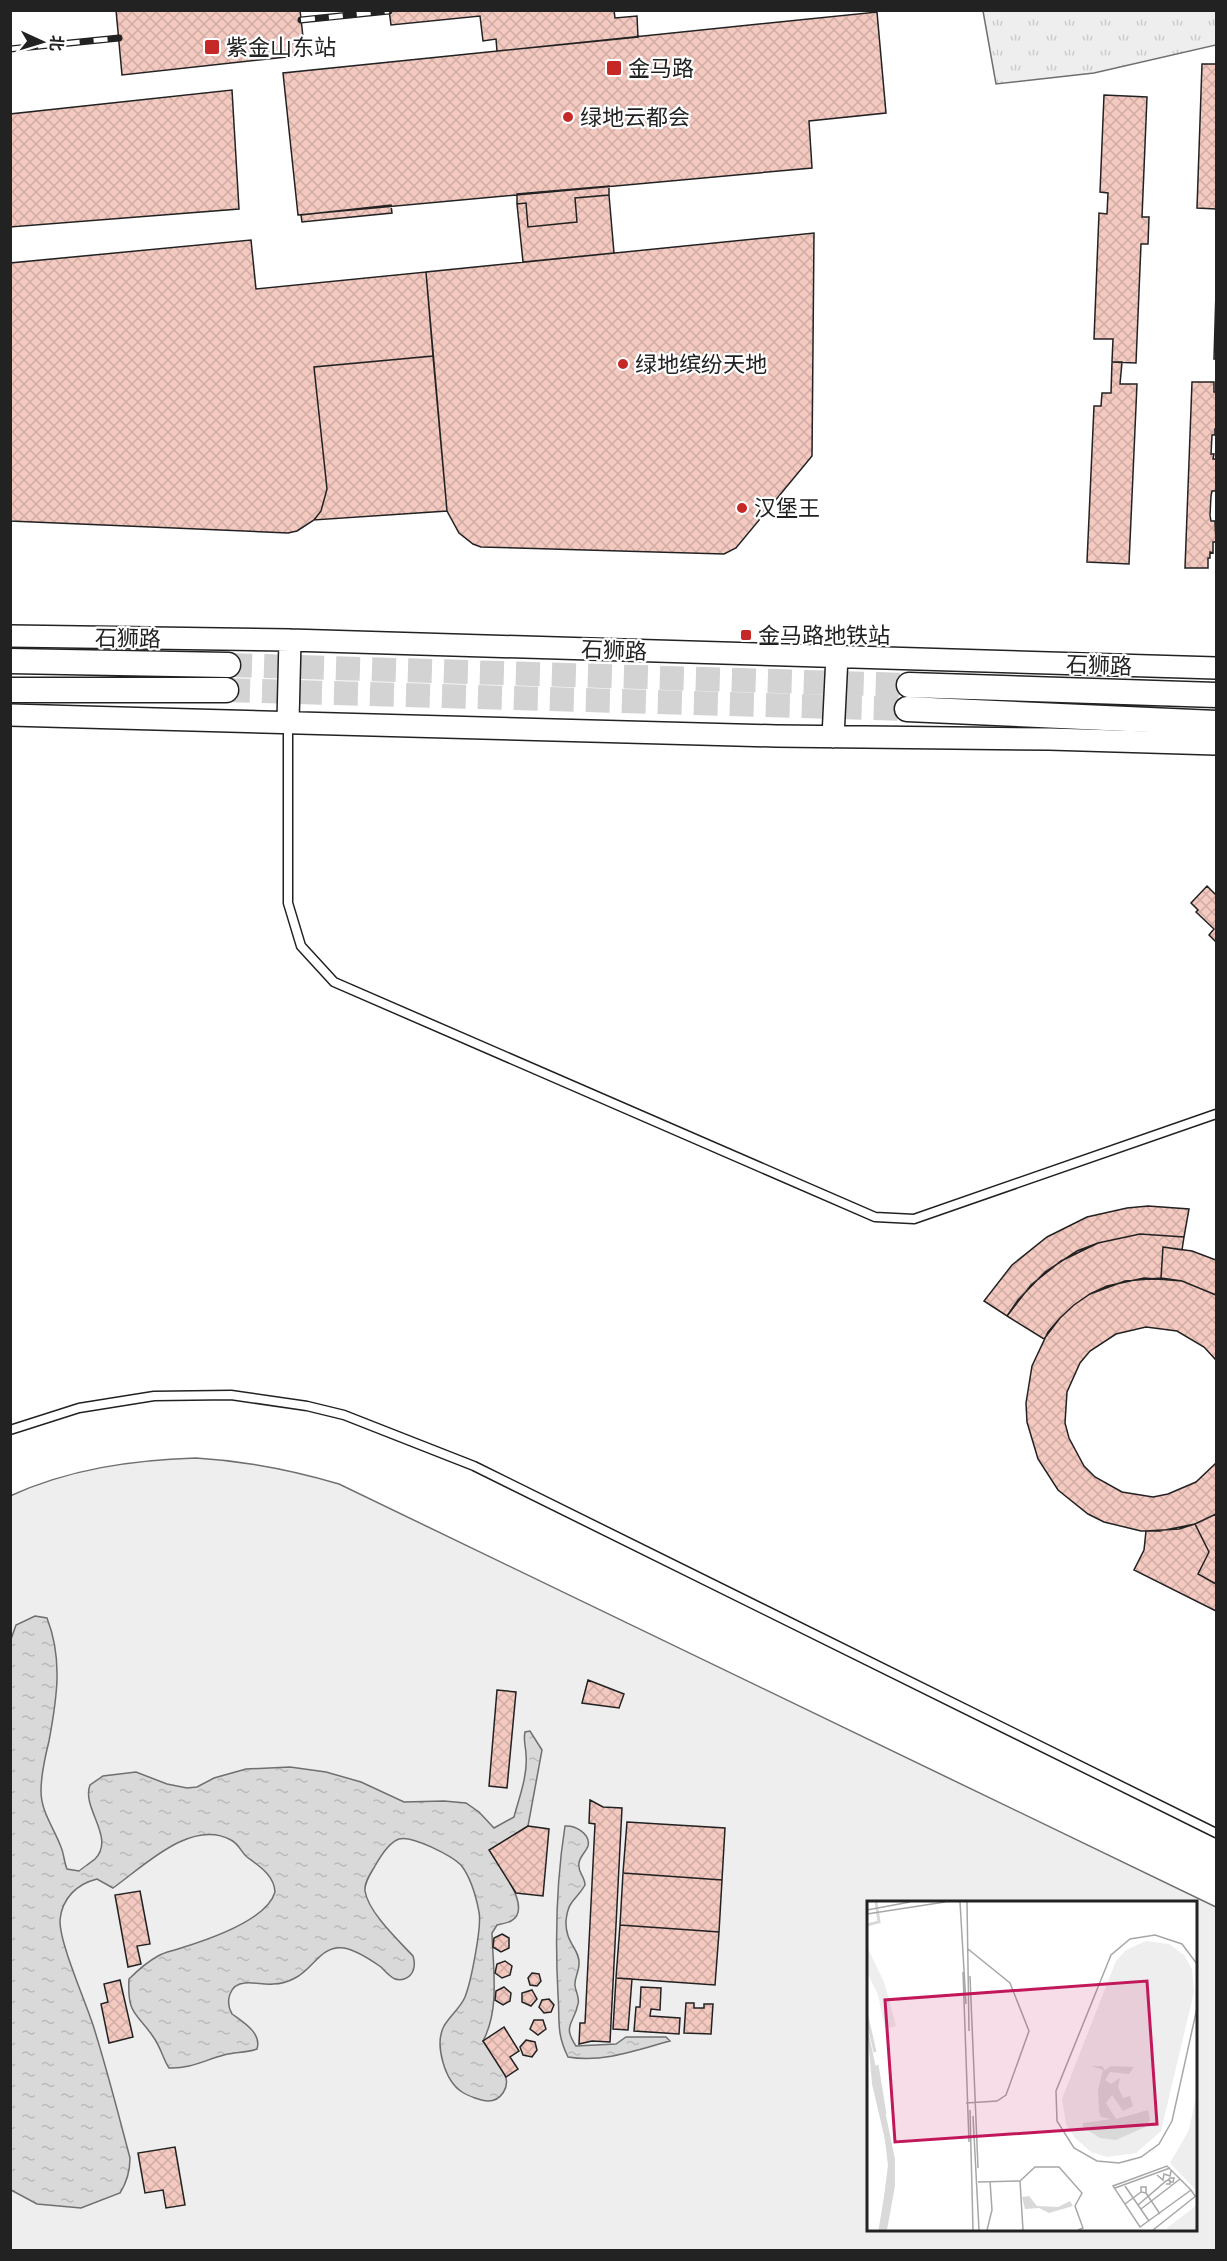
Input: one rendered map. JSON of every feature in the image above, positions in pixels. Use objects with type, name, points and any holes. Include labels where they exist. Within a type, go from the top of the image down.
[{"type":"main road","name":"石狮路","points":[[10,661],[228,665]]},
{"type":"main road","points":[[10,690],[226,690]]},
{"type":"main road","name":"石狮路","points":[[1216,695],[908,697],[1216,723]]},
{"type":"street","name":"石狮路","points":[[10,636],[290,640],[1216,668]]},
{"type":"street","points":[[288,721],[290,640]]},
{"type":"street","points":[[833,737],[837,656]]},
{"type":"street","points":[[10,715],[833,737],[1049,739],[1216,744]]},
{"type":"lane","points":[[288,721],[288,903],[301,946],[334,982],[876,1216],[914,1219],[1216,1114]]},
{"type":"lane","points":[[10,1430],[79,1408],[154,1396],[193,1394],[250,1397],[307,1406],[344,1415],[474,1466],[1216,1833]]},
{"type":"green space","points":[[983,11],[1216,11],[1216,45],[1094,73],[996,84]]},
{"type":"green space","points":[[215,1459],[286,1470],[339,1484],[1216,1907],[1216,2250],[11,2250],[10,1496],[78,1473],[148,1461]]},
{"type":"water","points":[[35,1616],[47,1618],[57,1664],[52,1725],[42,1772],[42,1799],[45,1813],[62,1850],[67,1869],[79,1871],[95,1859],[100,1851],[102,1842],[100,1832],[88,1794],[90,1785],[103,1776],[136,1772],[167,1784],[187,1788],[197,1787],[214,1778],[246,1769],[290,1767],[326,1772],[361,1782],[404,1802],[466,1803],[479,1812],[494,1828],[514,1817],[526,1770],[525,1732],[530,1731],[542,1750],[528,1826],[490,1850],[512,1887],[519,1907],[517,1915],[511,1921],[497,1925],[492,1933],[494,2002],[492,2016],[483,2041],[505,2075],[505,2088],[497,2099],[485,2101],[462,2092],[456,2087],[446,2071],[441,2052],[441,2034],[444,2026],[463,2001],[473,1967],[480,1919],[473,1887],[465,1870],[456,1861],[431,1847],[405,1839],[392,1843],[386,1850],[368,1878],[365,1891],[378,1917],[413,1956],[414,1966],[407,1978],[396,1979],[368,1958],[349,1949],[329,1950],[290,1981],[276,1984],[240,1984],[232,1990],[229,2004],[232,2014],[254,2033],[258,2043],[257,2049],[224,2055],[191,2066],[169,2068],[156,2042],[134,2013],[130,2000],[129,1979],[161,1955],[220,1934],[249,1920],[270,1902],[275,1892],[269,1876],[234,1842],[216,1835],[200,1835],[168,1848],[113,1888],[97,1879],[83,1884],[67,1899],[61,1912],[64,1942],[98,2042],[130,2158],[128,2176],[120,2193],[81,2208],[37,2204],[11,2190],[10,1642],[16,1625]]},
{"type":"water","points":[[565,1826],[581,1831],[588,1842],[579,1866],[585,1885],[571,1904],[566,1921],[568,1935],[579,1959],[575,1983],[578,2002],[569,2029],[572,2039],[576,2046],[616,2044],[626,2037],[666,2037],[670,2041],[607,2057],[568,2057],[559,2027],[557,1953],[558,1889]]},
{"type":"building","name":"紫金山东站","points":[[116,10],[300,10],[305,55],[122,75]]},
{"type":"building","name":"金马路","points":[[389,10],[614,10],[615,18],[637,16],[638,37],[497,51],[496,39],[483,41],[480,16],[391,25]]},
{"type":"building","name":"绿地云都会","points":[[877,12],[886,113],[809,121],[812,168],[298,215],[283,73]]},
{"type":"building","points":[[1202,64],[1216,64],[1216,209],[1197,208]]},
{"type":"building","points":[[232,90],[239,209],[10,227],[10,114]]},
{"type":"building","points":[[1104,95],[1147,97],[1142,217],[1149,217],[1148,244],[1141,244],[1136,363],[1112,362],[1113,339],[1094,339],[1099,213],[1107,214],[1108,193],[1100,192]]},
{"type":"building","points":[[609,186],[609,195],[575,198],[577,222],[528,227],[526,203],[517,204],[517,194]]},
{"type":"building","points":[[609,195],[614,253],[523,262],[517,204],[526,203],[528,227],[577,222],[575,198]]},
{"type":"building","points":[[391,205],[392,213],[302,222],[301,215]]},
{"type":"building","name":"绿地缤纷天地","points":[[814,233],[812,456],[736,548],[724,554],[481,547],[459,533],[447,511],[426,272]]},
{"type":"building","points":[[251,240],[256,289],[426,272],[433,356],[314,367],[327,489],[321,511],[314,520],[297,531],[288,533],[10,521],[10,263]]},
{"type":"building","points":[[1216,291],[1216,359],[1214,359]]},
{"type":"building","points":[[433,356],[447,511],[314,520],[321,511],[327,489],[314,367]]},
{"type":"building","points":[[1112,362],[1122,362],[1120,384],[1137,384],[1129,564],[1087,562],[1094,406],[1101,406],[1102,393],[1111,393]]},
{"type":"building","points":[[1192,382],[1214,382],[1214,392],[1216,392],[1216,429],[1215,435],[1212,435],[1211,454],[1214,454],[1213,459],[1216,459],[1216,491],[1212,491],[1210,515],[1211,521],[1215,521],[1216,542],[1213,542],[1213,553],[1210,552],[1210,558],[1208,558],[1208,568],[1185,568]]},
{"type":"building","points":[[1207,886],[1216,895],[1216,942],[1209,935],[1214,929],[1196,912],[1198,910],[1191,903]]},
{"type":"building","points":[[1148,1206],[1189,1209],[1184,1237],[1140,1234],[1098,1243],[1077,1251],[1045,1272],[1018,1300],[1007,1316],[984,1301],[1012,1265],[1047,1237],[1087,1217]]},
{"type":"building","points":[[1140,1234],[1184,1237],[1182,1250],[1163,1247],[1161,1278],[1125,1281],[1090,1294],[1060,1318],[1044,1339],[1007,1316],[1031,1285],[1061,1261],[1098,1243]]},
{"type":"building","points":[[1163,1247],[1192,1251],[1216,1260],[1216,1295],[1182,1281],[1161,1278]]},
{"type":"building","points":[[1144,1278],[1182,1281],[1216,1295],[1216,1360],[1204,1347],[1177,1331],[1146,1327],[1116,1334],[1090,1351],[1080,1363],[1067,1392],[1065,1423],[1069,1438],[1084,1466],[1095,1477],[1122,1492],[1153,1497],[1168,1494],[1196,1482],[1216,1463],[1216,1514],[1195,1524],[1160,1531],[1141,1531],[1104,1522],[1088,1514],[1058,1490],[1038,1459],[1027,1422],[1026,1403],[1032,1366],[1048,1332],[1074,1305],[1090,1294],[1107,1286]]},
{"type":"building","points":[[1216,1514],[1216,1584],[1198,1574],[1209,1552],[1195,1524]]},
{"type":"building","points":[[1195,1524],[1209,1552],[1198,1574],[1216,1584],[1216,1611],[1134,1570],[1144,1550],[1146,1531],[1179,1529]]},
{"type":"building","points":[[588,1680],[624,1694],[619,1708],[582,1703]]},
{"type":"building","points":[[497,1690],[516,1692],[507,1788],[489,1786]]},
{"type":"building","points":[[590,1800],[603,1807],[622,1808],[610,2042],[592,2041],[579,2044],[580,2023],[585,2023],[595,1824],[589,1823]]},
{"type":"building","points":[[627,1822],[725,1828],[722,1880],[623,1873]]},
{"type":"building","points":[[528,1826],[549,1829],[543,1896],[516,1893],[489,1850]]},
{"type":"building","points":[[623,1873],[722,1880],[719,1932],[620,1925]]},
{"type":"building","points":[[140,1891],[150,1944],[137,1946],[141,1964],[128,1967],[115,1895]]},
{"type":"building","points":[[620,1925],[719,1932],[715,1985],[616,1978]]},
{"type":"building","points":[[502,1934],[509,1938],[509,1948],[501,1952],[493,1947],[494,1938]]},
{"type":"building","points":[[505,1961],[512,1966],[510,1975],[502,1978],[495,1973],[497,1964]]},
{"type":"building","points":[[532,1973],[539,1974],[541,1981],[537,1986],[530,1985],[528,1978]]},
{"type":"building","points":[[616,1978],[632,1979],[628,2030],[613,2029]]},
{"type":"building","points":[[120,1980],[133,2037],[109,2043],[101,2004],[108,2002],[104,1984]]},
{"type":"building","points":[[504,1987],[511,1993],[510,2001],[503,2005],[495,2000],[496,1991]]},
{"type":"building","points":[[641,1987],[661,1988],[660,2010],[651,2009],[650,2016],[680,2018],[679,2034],[634,2031],[636,2007],[640,2007]]},
{"type":"building","points":[[532,1990],[537,1999],[531,2006],[522,2002],[522,1993]]},
{"type":"building","points":[[549,1999],[554,2005],[551,2012],[544,2013],[539,2007],[542,2000]]},
{"type":"building","points":[[686,2003],[694,2003],[694,2008],[704,2008],[704,2004],[713,2004],[711,2034],[684,2033]]},
{"type":"building","points":[[534,2020],[543,2020],[546,2029],[538,2035],[530,2029]]},
{"type":"building","points":[[504,2027],[519,2051],[510,2057],[518,2069],[506,2077],[483,2041]]},
{"type":"building","points":[[526,2040],[535,2042],[537,2050],[532,2057],[523,2055],[520,2047]]},
{"type":"building","points":[[175,2147],[185,2205],[166,2208],[163,2190],[145,2193],[138,2153]]},
{"type":"tunnel","points":[[228,665],[909,685]]},
{"type":"tunnel","points":[[226,690],[907,709]]},
{"type":"railway","points":[[301,20],[389,11]]},
{"type":"railway","points":[[10,49],[119,38]]},
{"type":"place","name":"紫金山东站","points":[[212,47]]},
{"type":"place","name":"金马路","points":[[614,68]]},
{"type":"place","name":"绿地云都会","points":[[568,117]]},
{"type":"place","name":"绿地缤纷天地","points":[[623,364]]},
{"type":"place","name":"汉堡王","points":[[742,508]]},
{"type":"place","name":"金马路地铁站","points":[[746,635]]}]
